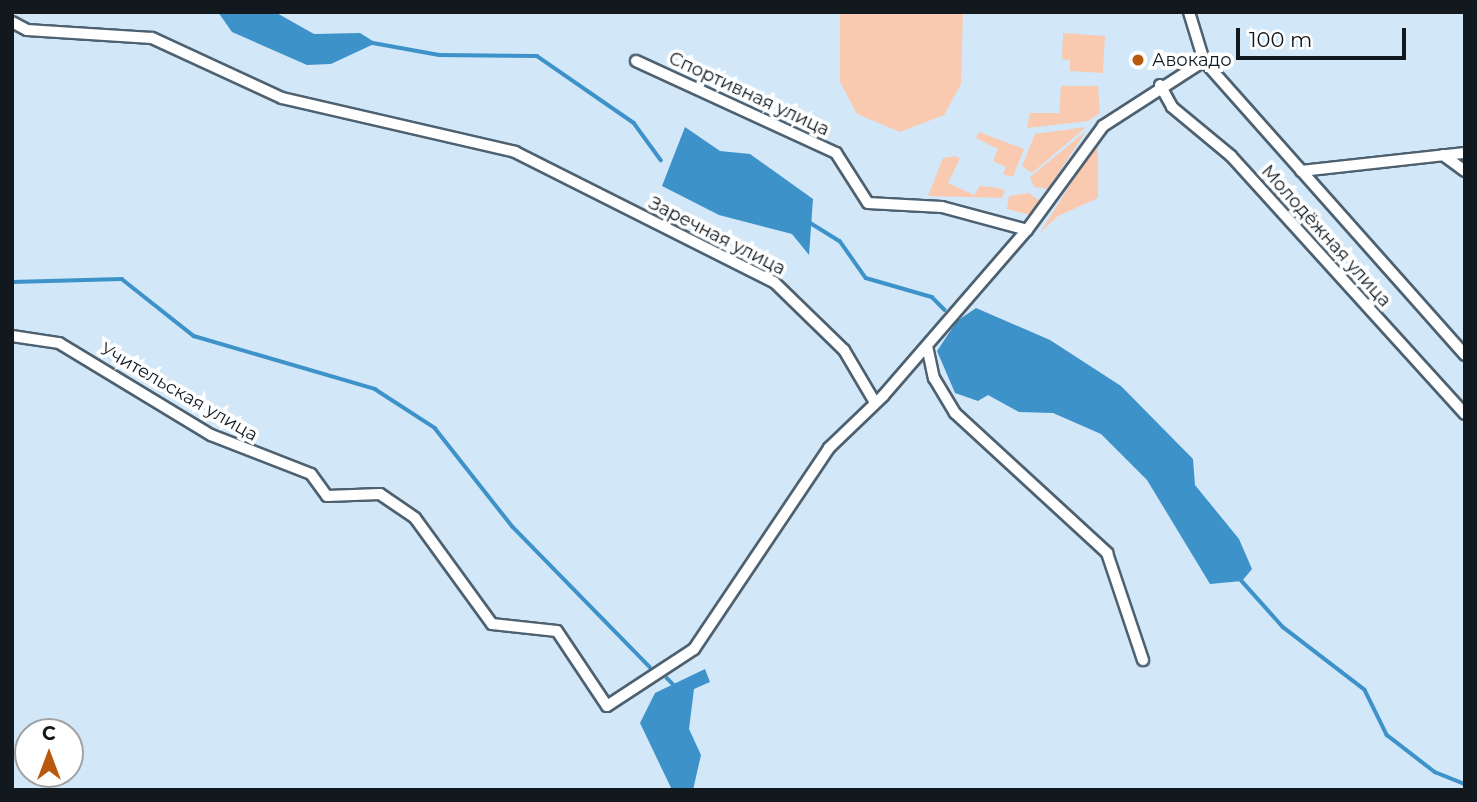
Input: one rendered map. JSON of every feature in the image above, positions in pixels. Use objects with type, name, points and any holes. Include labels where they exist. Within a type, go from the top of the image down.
[{"type":"street","name":"Молодёжная улица","points":[[1189,12],[1203,61],[1465,355]]},
{"type":"street","name":"Заречная улица","points":[[12,22],[27,30],[152,38],[282,98],[515,152],[774,282],[844,350],[874,401]]},
{"type":"street","name":"Спортивная улица","points":[[636,61],[836,153],[868,203],[942,207],[1027,230]]},
{"type":"street","points":[[874,401],[927,346],[1027,230],[1103,126],[1160,85],[1203,61]]},
{"type":"street","name":"Молодёжная улица","points":[[1160,85],[1172,107],[1231,156],[1465,414]]},
{"type":"street","name":"Молодёжная улица","points":[[1301,171],[1465,153]]},
{"type":"street","points":[[1443,155],[1465,171]]},
{"type":"street","name":"Учительская улица","points":[[12,336],[59,343],[211,435],[311,474],[327,496],[380,494],[415,519],[492,624],[556,631],[607,706],[694,649],[796,493],[874,401]]},
{"type":"street","points":[[927,346],[934,378],[955,413],[1107,553],[1143,660]]},
{"type":"shaded area","points":[[840,12],[963,12],[961,84],[944,115],[900,132],[857,114],[840,82]]},
{"type":"shaded area","points":[[1063,33],[1105,36],[1103,73],[1070,71],[1070,60],[1062,59]]},
{"type":"shaded area","points":[[1061,86],[1098,86],[1100,113],[1088,121],[1027,128],[1030,113],[1059,113]]},
{"type":"shaded area","points":[[1086,127],[1032,173],[1022,166],[1035,134]]},
{"type":"shaded area","points":[[1086,131],[1048,189],[1034,187],[1030,177]]},
{"type":"shaded area","points":[[979,132],[1024,149],[1013,177],[1003,174],[1006,167],[993,161],[998,149],[976,138]]},
{"type":"shaded area","points":[[1098,140],[1098,198],[1058,216],[1040,233]]},
{"type":"shaded area","points":[[943,158],[960,158],[948,183],[974,195],[980,186],[1005,190],[1002,198],[928,196]]},
{"type":"shaded area","points":[[1029,193],[1041,202],[1030,215],[1007,209],[1009,196]]},
{"type":"water","points":[[218,12],[275,12],[314,34],[360,33],[376,43],[331,64],[307,65],[232,32]]},
{"type":"water","points":[[685,127],[720,151],[750,154],[813,199],[809,255],[792,234],[719,215],[662,186]]},
{"type":"water","points":[[976,308],[1050,340],[1121,386],[1193,459],[1195,485],[1239,539],[1252,569],[1242,581],[1210,584],[1147,480],[1101,434],[1053,413],[1019,412],[988,395],[978,401],[955,393],[937,351],[957,321]]},
{"type":"water","points":[[705,669],[710,682],[694,689],[689,729],[701,755],[693,790],[672,790],[640,723],[655,693]]},
{"type":"waterway","points":[[373,43],[439,55],[537,56],[634,123],[661,160]]},
{"type":"waterway","points":[[809,222],[840,241],[866,278],[932,297],[945,310]]},
{"type":"waterway","points":[[12,282],[122,279],[194,336],[375,389],[435,428],[512,526],[650,667]]},
{"type":"waterway","points":[[1241,580],[1283,627],[1365,690],[1387,735],[1435,772],[1465,784]]},
{"type":"waterway","points":[[667,678],[679,690]]},
{"type":"place","name":"Авокадо","points":[[1138,60]]}]
